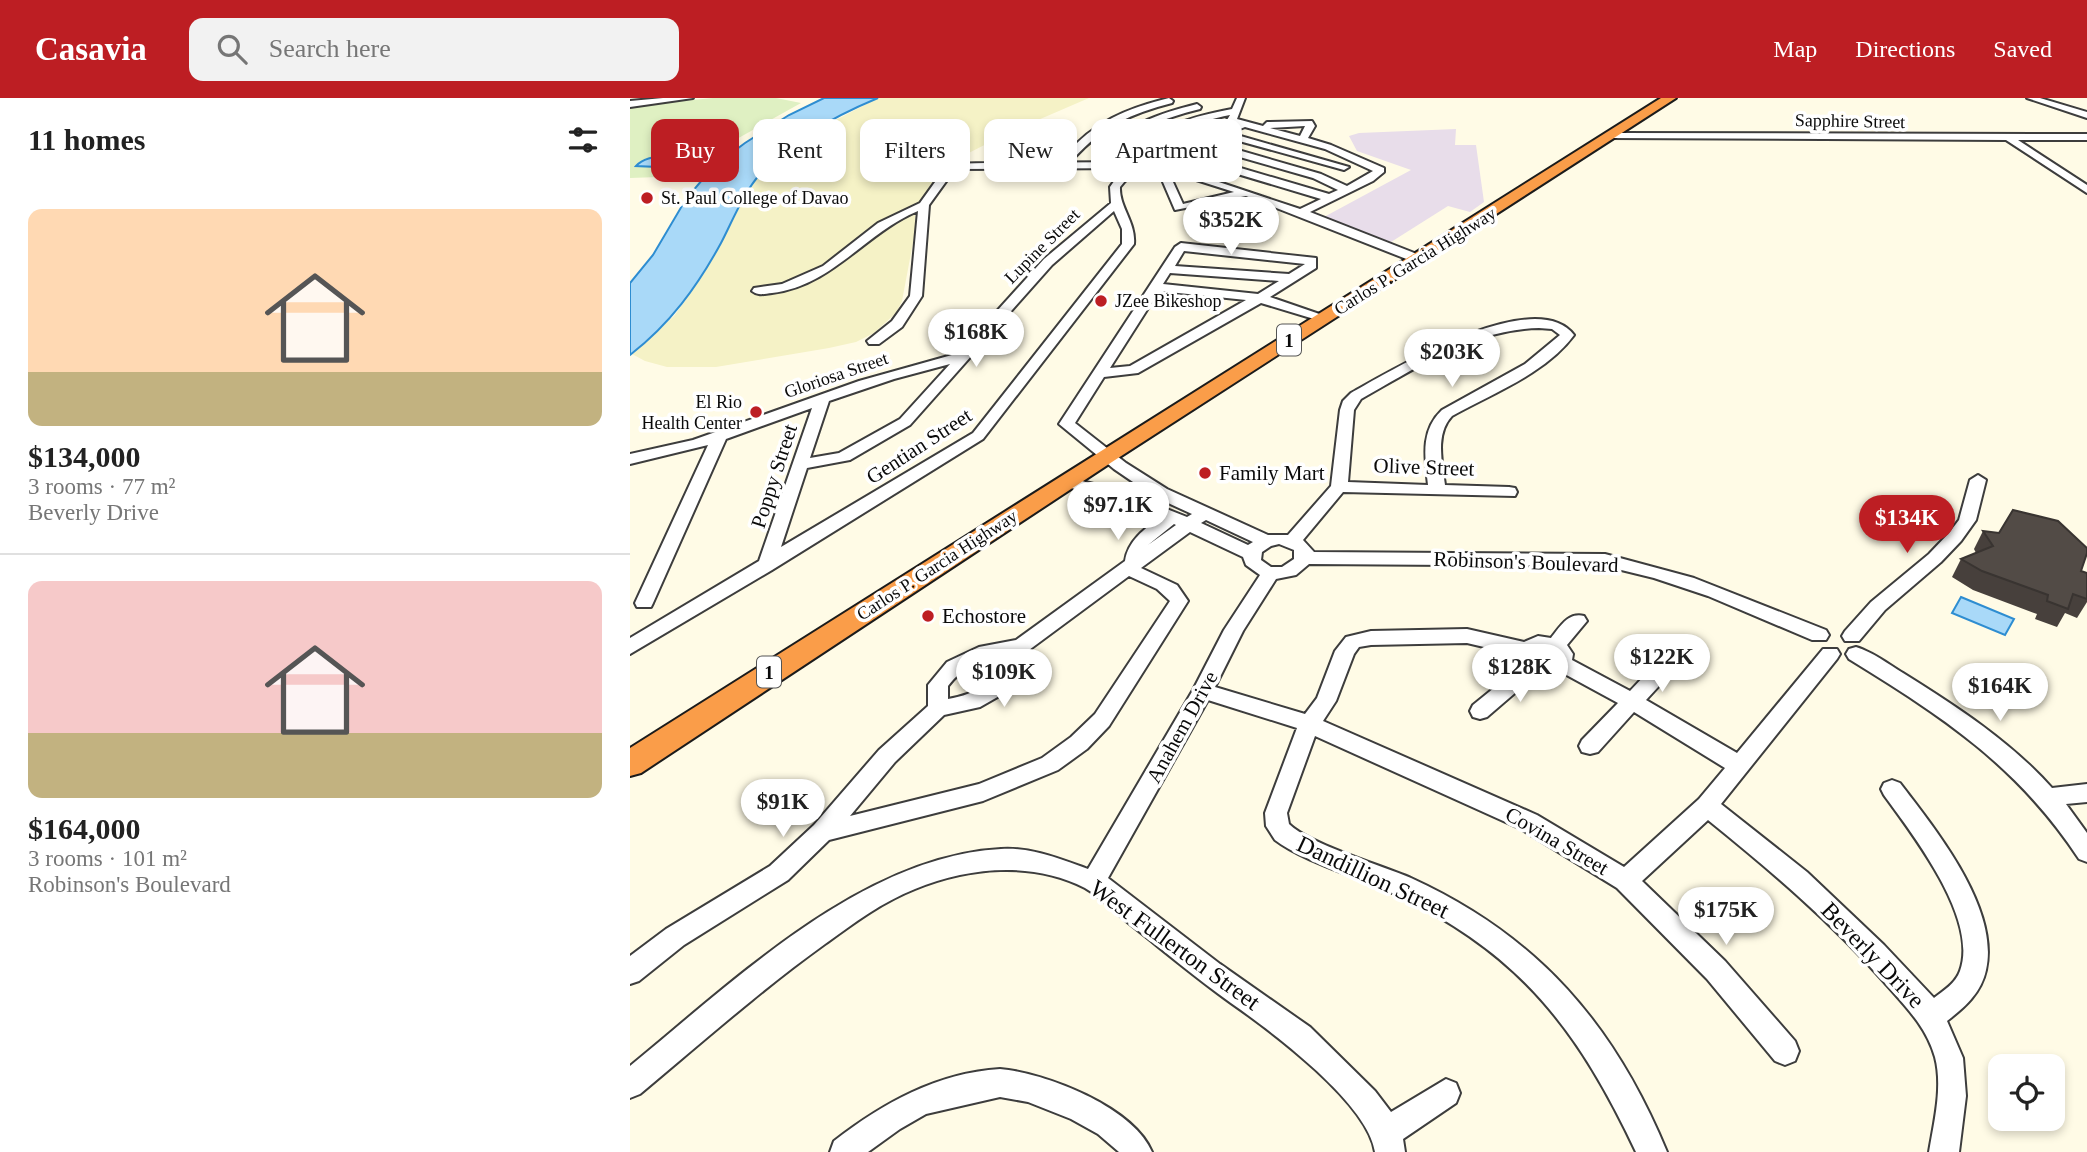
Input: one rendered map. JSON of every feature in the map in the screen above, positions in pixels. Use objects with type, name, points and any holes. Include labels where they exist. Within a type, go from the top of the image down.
[{"type":"highway","name":"Carlos P. Garcia Highway","points":[[630,764],[1066,482],[1670,98]]},
{"type":"street","points":[[630,102],[658,98]]},
{"type":"street","points":[[630,102],[689,98]]},
{"type":"street","points":[[1077,148],[1091,133],[1118,115],[1180,98]]},
{"type":"street","points":[[1241,98],[1231,119],[1328,147],[1380,170],[1376,175],[1300,213]]},
{"type":"street","points":[[2031,98],[2087,116]]},
{"type":"street","points":[[1153,119],[1209,104]]},
{"type":"street","points":[[1200,119],[1235,111]]},
{"type":"street","points":[[1242,127],[1309,123],[1302,140]]},
{"type":"street","name":"Sapphire Street","points":[[1612,136],[2087,137]]},
{"type":"street","points":[[2008,137],[2087,190]]},
{"type":"street","points":[[1242,139],[1344,167]]},
{"type":"street","points":[[1242,154],[1320,177],[1347,190]]},
{"type":"street","points":[[1320,177],[1357,162]]},
{"type":"street","points":[[874,341],[903,318],[916,296],[924,205],[952,166],[984,167]]},
{"type":"street","points":[[1242,172],[1330,198]]},
{"type":"street","points":[[1118,203],[1115,186],[1120,182]]},
{"type":"street","points":[[1168,182],[1180,208],[1246,192]]},
{"type":"street","points":[[1213,182],[1246,192],[1418,259]]},
{"type":"street","name":"Lupine Street","points":[[799,465],[835,460],[898,428],[912,416],[1063,247],[1118,203]]},
{"type":"street","name":"Gentian Street","points":[[630,646],[965,446],[982,433],[1128,244],[1127,227],[1118,203]]},
{"type":"street","points":[[758,291],[785,289],[807,281],[903,213],[924,205]]},
{"type":"street","points":[[1100,373],[1133,370],[1260,298],[1312,265],[1312,261],[1181,247],[1067,424],[1107,456],[1161,493],[1266,541],[1292,541],[1304,550],[1305,558],[1290,571],[1271,573],[1257,568],[1251,554]]},
{"type":"street","points":[[1168,269],[1292,278]]},
{"type":"street","points":[[1155,287],[1260,298],[1324,318]]},
{"type":"street","points":[[1292,541],[1339,487],[1347,410],[1350,401],[1356,396],[1456,343],[1490,330],[1517,325],[1548,324],[1560,327],[1567,335],[1563,342],[1540,359],[1440,417],[1433,436],[1437,490]]},
{"type":"street","name":"Gloriosa Street","points":[[630,459],[668,454],[822,399],[929,364],[965,356]]},
{"type":"street","name":"Poppy Street","points":[[766,566],[822,399]]},
{"type":"street","points":[[675,619],[637,604],[720,436]]},
{"type":"street","points":[[1854,645],[1878,606],[1935,558],[1955,537],[1967,520],[1978,480]]},
{"type":"street","points":[[1066,482],[1107,491],[1146,504],[1251,554]]},
{"type":"street","name":"Olive Street","points":[[1339,487],[1509,492]]},
{"type":"street","points":[[1146,504],[1161,493]]},
{"type":"street","points":[[938,709],[938,685],[950,672],[983,651],[1021,646],[1130,564],[1181,521],[1204,513]]},
{"type":"street","points":[[1251,554],[1266,541]]},
{"type":"street","name":"Robinson's Boulevard","points":[[1305,558],[1605,560],[1699,584],[1825,644]]},
{"type":"street","points":[[822,832],[983,792],[1051,764],[1079,743],[1102,720],[1179,601],[1177,594],[1130,564]]},
{"type":"street","name":"Anahem Drive","points":[[1094,881],[1203,691],[1234,630],[1271,573]]},
{"type":"street","points":[[1480,711],[1530,658],[1549,669],[1577,621]]},
{"type":"street","points":[[1825,644],[1830,630],[1970,727],[2048,797],[2087,852]]},
{"type":"street","name":"Dandillion Street","points":[[1530,658],[1467,636],[1362,639],[1353,642],[1345,651],[1333,688],[1309,724],[1276,813],[1278,830],[1299,842],[1409,889],[1474,924],[1511,950],[1540,978],[1589,1039],[1628,1101],[1652,1152]]},
{"type":"street","points":[[1590,746],[1687,643]]},
{"type":"street","name":"Covina Street","points":[[1203,691],[1256,705],[1309,724],[1529,822],[1626,881],[1707,806],[1741,766],[1825,644]]},
{"type":"street","points":[[630,972],[675,937],[779,873],[822,832],[887,756],[938,709],[973,702],[994,690],[1010,674],[1021,646]]},
{"type":"street","points":[[1558,654],[1741,766]]},
{"type":"street","points":[[1892,789],[1939,853],[1966,909],[1975,950],[1974,970],[1967,985],[1957,998],[1932,1016]]},
{"type":"street","points":[[2048,797],[2087,793]]},
{"type":"street","name":"Beverly Drive","points":[[1707,806],[1798,879],[1875,953],[1932,1016],[1949,1058],[1952,1096],[1944,1152]]},
{"type":"street","name":"West Fullerton Street","points":[[630,1084],[692,1031],[817,933],[864,902],[909,880],[956,866],[1001,859],[1035,861],[1094,881],[1211,973],[1300,1036],[1365,1101],[1389,1142]]},
{"type":"street","points":[[1626,881],[1716,970],[1786,1051]]},
{"type":"street","points":[[845,1152],[878,1124],[912,1104],[943,1092],[1000,1083],[1042,1093],[1084,1110],[1112,1126],[1137,1152]]},
{"type":"street","points":[[1389,1142],[1446,1094]]},
{"type":"shaded area","points":[[878,98],[1089,98],[1040,119],[984,119],[984,145],[970,152],[970,119],[860,119],[860,182],[934,182],[915,212],[915,232],[902,301],[896,313],[874,333],[856,342],[829,348],[716,367],[667,367],[632,354],[674,316],[685,301],[754,182],[846,182],[846,119],[838,119]]},
{"type":"shaded area","points":[[1456,129],[1455,145],[1476,145],[1484,202],[1470,212],[1448,206],[1391,242],[1324,217],[1411,170],[1357,151],[1349,136],[1359,133]]},
{"type":"green space","points":[[713,98],[776,98],[801,103],[772,119],[753,119],[753,130],[739,138],[739,119],[651,119],[651,177],[630,178],[630,106]]},
{"type":"water","points":[[824,98],[878,98],[834,119],[783,119]]},
{"type":"water","points":[[753,138],[754,182],[692,290],[658,331],[630,355],[630,283],[653,255],[686,199],[700,182],[739,182],[739,148]]},
{"type":"water","points":[[651,158],[651,167],[636,166],[641,162]]},
{"type":"water","points":[[1961,597],[2014,619],[2005,635],[1952,613]]},
{"type":"building","points":[[2013,510],[2058,521],[2087,548],[2081,571],[2087,573],[2087,599],[2073,594],[2068,609],[2047,601],[2048,595],[1982,571],[1961,559],[1993,546],[1983,531],[1999,533]]},
{"type":"place","name":"St. Paul College of Davao","points":[[647,198]]},
{"type":"place","name":"JZee Bikeshop","points":[[1101,301]]},
{"type":"place","name":"El Rio Health Center","points":[[756,412]]},
{"type":"place","name":"Family Mart","points":[[1205,473]]},
{"type":"place","name":"Echostore","points":[[928,616]]}]
